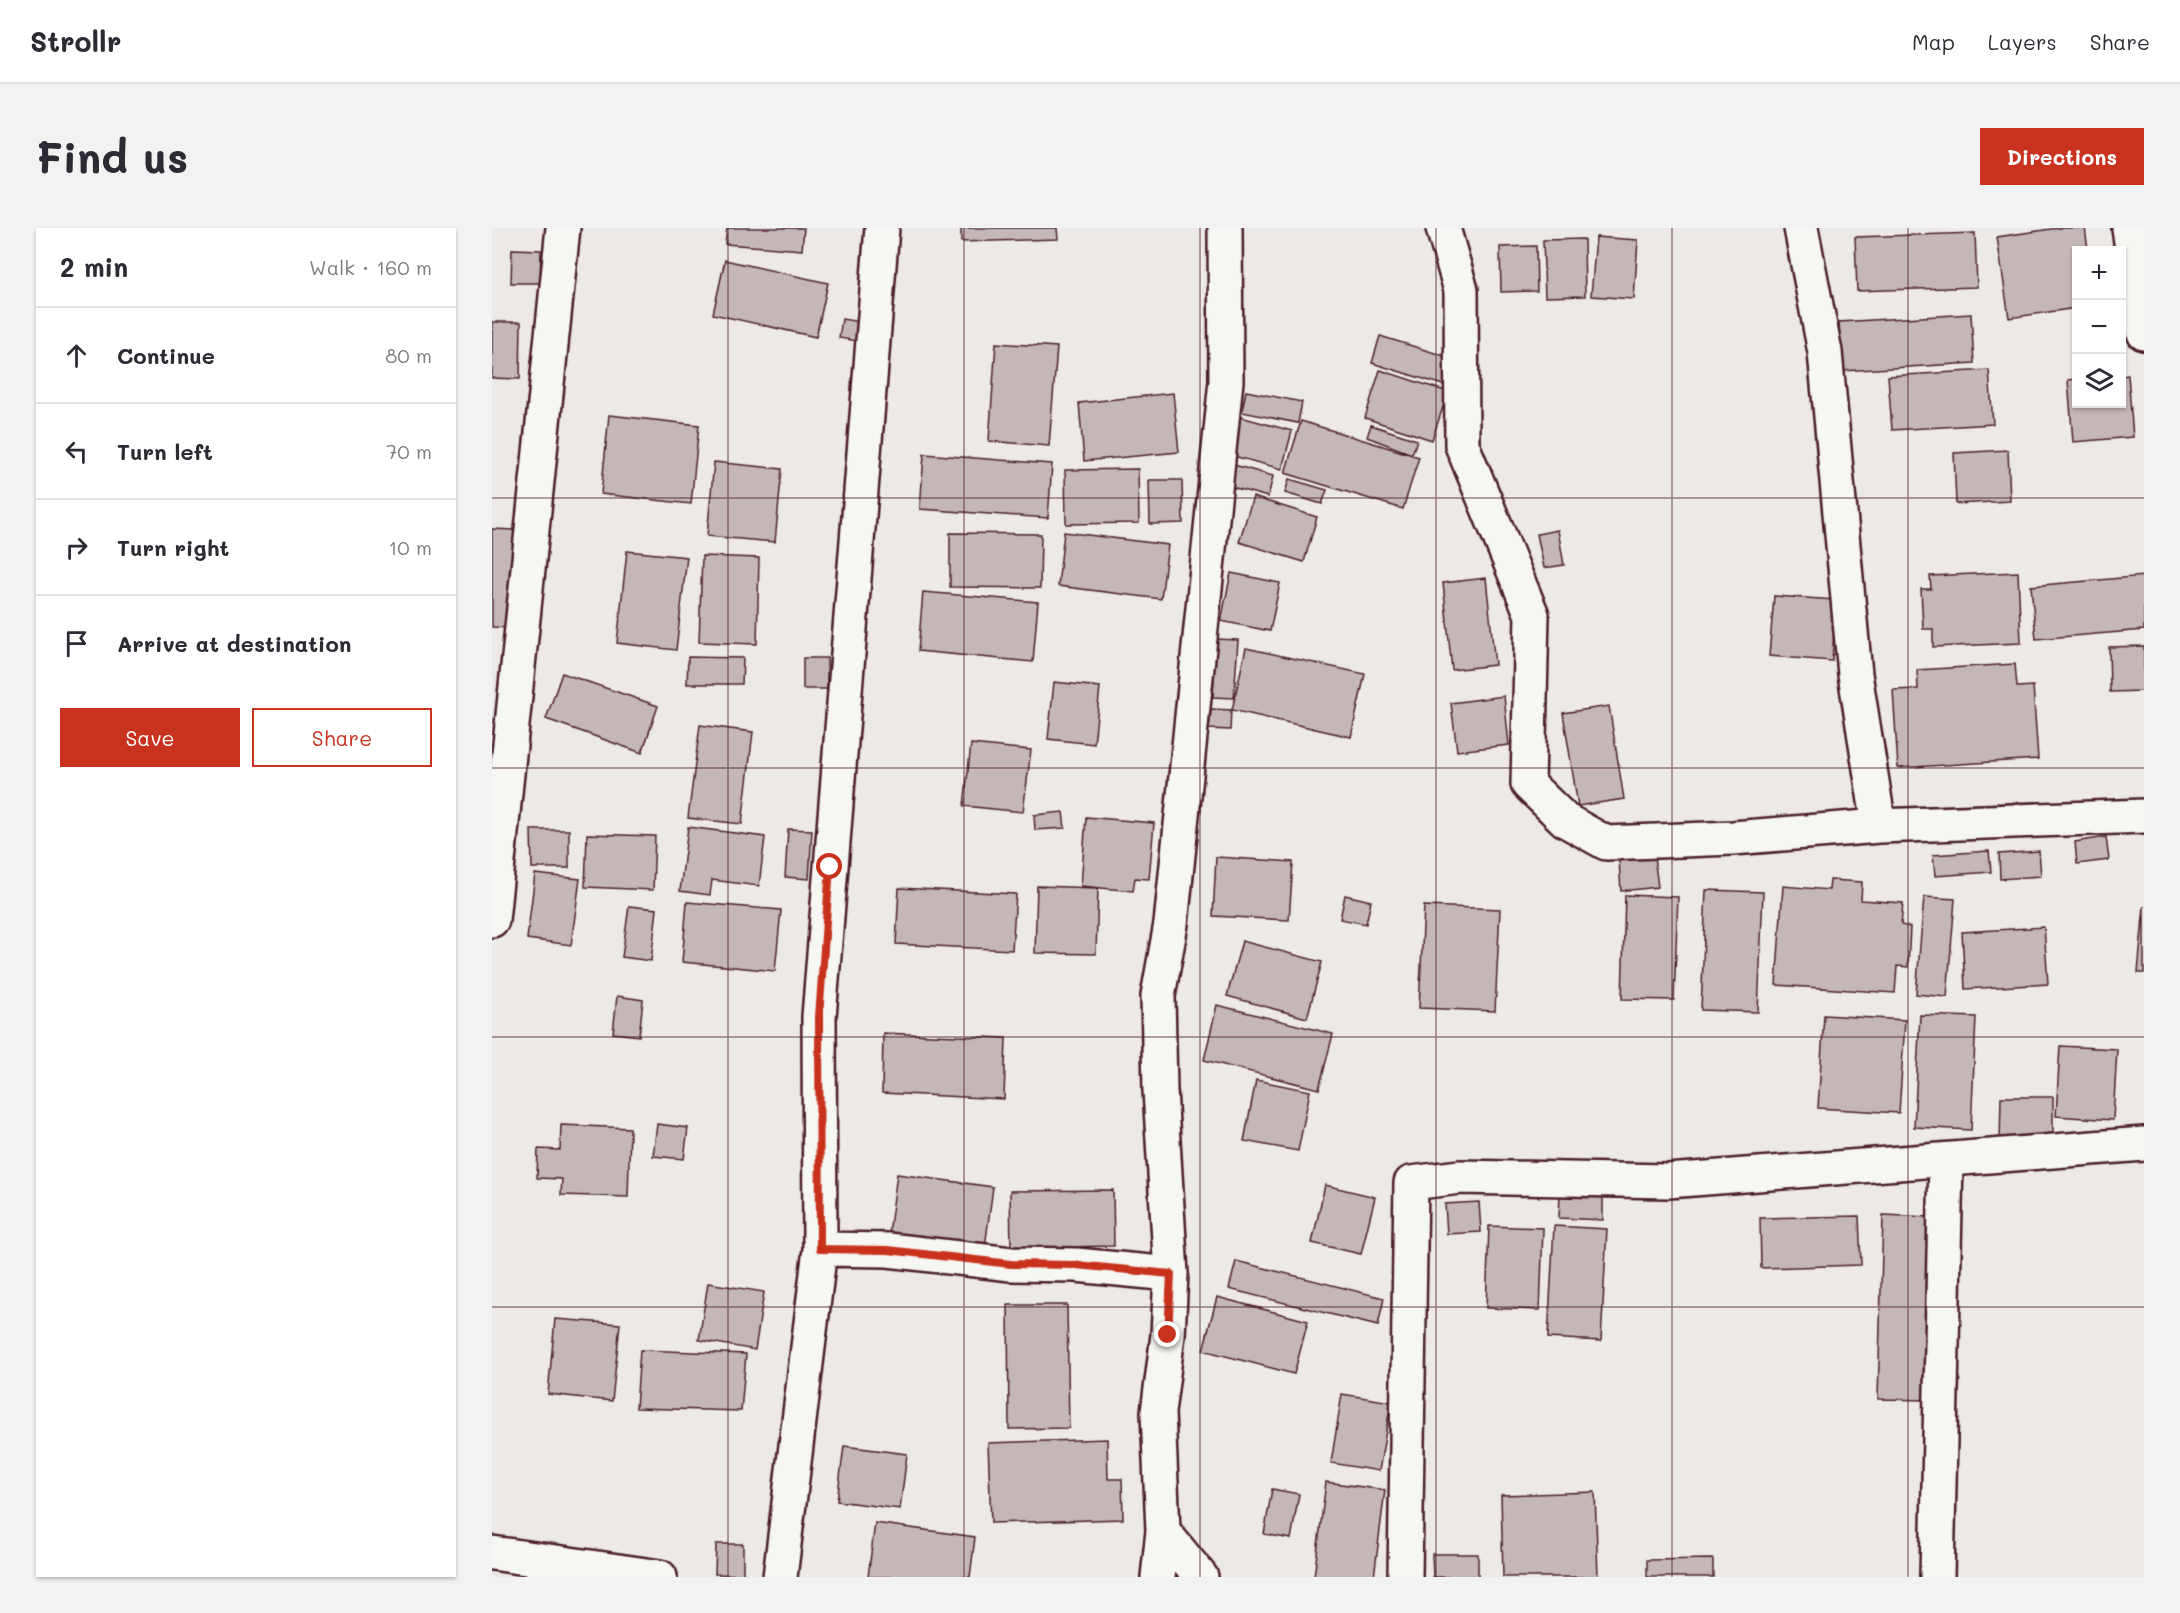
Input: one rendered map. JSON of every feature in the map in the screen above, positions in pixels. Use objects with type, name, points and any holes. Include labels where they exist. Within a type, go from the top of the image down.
[{"type":"street","points":[[492,920],[563,228]]},
{"type":"street","points":[[780,1577],[820,1249],[819,1017],[882,228]]},
{"type":"street","points":[[1158,1577],[1163,1531],[1158,1412],[1168,1335],[1171,1274],[1160,1090],[1158,996],[1171,924],[1226,381],[1225,228]]},
{"type":"street","points":[[1443,228],[1461,290],[1462,445],[1532,615],[1528,784],[1565,820],[1606,843],[1732,838],[1879,826],[2144,816]]},
{"type":"street","points":[[1801,228],[1825,352],[1855,674],[1879,826]]},
{"type":"street","points":[[2130,228],[2144,333]]},
{"type":"street","points":[[1405,1577],[1411,1183],[1460,1177],[1668,1181],[2144,1144]]},
{"type":"street","points":[[1937,1577],[1946,1160]]},
{"type":"street","points":[[820,1249],[888,1250],[1011,1264],[1076,1265],[1171,1274]]},
{"type":"street","points":[[1163,1531],[1201,1577]]},
{"type":"street","points":[[492,1553],[660,1577]]},
{"type":"building","points":[[727,228],[804,228],[802,250],[725,244]]},
{"type":"building","points":[[961,228],[1057,228],[1058,239],[961,242]]},
{"type":"building","points":[[2058,228],[2085,228],[2087,246],[2072,246],[2072,309],[2009,318],[1997,237]]},
{"type":"building","points":[[1975,233],[1977,287],[1857,291],[1855,237]]},
{"type":"building","points":[[1596,237],[1638,240],[1634,299],[1591,296]]},
{"type":"building","points":[[1584,239],[1585,296],[1545,297],[1543,240]]},
{"type":"building","points":[[1536,246],[1537,291],[1501,292],[1500,247]]},
{"type":"building","points":[[512,249],[541,250],[540,283],[511,283]]},
{"type":"building","points":[[725,260],[828,283],[816,337],[713,314]]},
{"type":"building","points":[[1971,314],[1974,363],[1842,371],[1839,322]]},
{"type":"building","points":[[842,319],[866,323],[863,342],[839,338]]},
{"type":"building","points":[[492,322],[521,322],[520,379],[492,378]]},
{"type":"building","points":[[1380,336],[1451,358],[1443,385],[1372,363]]},
{"type":"building","points":[[996,343],[1057,347],[1049,446],[989,441]]},
{"type":"building","points":[[1380,370],[1448,392],[1432,440],[1365,418]]},
{"type":"building","points":[[1989,370],[1993,424],[1892,430],[1888,376]]},
{"type":"building","points":[[2126,375],[2128,375],[2133,437],[2073,442],[2068,380],[2072,380],[2072,408],[2126,408]]},
{"type":"building","points":[[1246,391],[1302,402],[1298,423],[1242,412]]},
{"type":"building","points":[[1173,393],[1179,452],[1084,461],[1079,403]]},
{"type":"building","points":[[609,415],[699,425],[691,504],[601,494]]},
{"type":"building","points":[[1237,416],[1292,431],[1282,469],[1226,454]]},
{"type":"building","points":[[1301,421],[1419,457],[1403,509],[1285,473]]},
{"type":"building","points":[[1371,425],[1417,440],[1412,454],[1367,437]]},
{"type":"building","points":[[2008,450],[2010,501],[1956,504],[1954,453]]},
{"type":"building","points":[[924,454],[1052,464],[1048,518],[920,509]]},
{"type":"building","points":[[714,462],[782,469],[775,542],[707,536]]},
{"type":"building","points":[[1234,465],[1273,476],[1268,497],[1228,486]]},
{"type":"building","points":[[1138,469],[1139,523],[1066,524],[1065,470]]},
{"type":"building","points":[[1289,479],[1327,490],[1322,504],[1285,493]]},
{"type":"building","points":[[1149,480],[1182,480],[1183,523],[1150,524]]},
{"type":"building","points":[[1253,497],[1317,517],[1304,562],[1239,542]]},
{"type":"building","points":[[492,529],[515,530],[511,628],[492,627]]},
{"type":"building","points":[[1558,530],[1564,565],[1544,568],[1537,534]]},
{"type":"building","points":[[1064,532],[1168,545],[1161,599],[1058,586]]},
{"type":"building","points":[[950,533],[1041,534],[1040,588],[950,587]]},
{"type":"building","points":[[627,551],[687,557],[676,650],[617,643]]},
{"type":"building","points":[[702,556],[759,558],[757,644],[699,642]]},
{"type":"building","points":[[2018,572],[2021,643],[1933,647],[1933,629],[1923,629],[1921,589],[1931,589],[1930,576]]},
{"type":"building","points":[[1231,573],[1280,583],[1270,631],[1221,621]]},
{"type":"building","points":[[2144,576],[2144,630],[2036,639],[2031,586]]},
{"type":"building","points":[[1486,578],[1495,665],[1452,670],[1443,583]]},
{"type":"building","points":[[923,592],[1038,602],[1033,662],[918,651]]},
{"type":"building","points":[[1774,596],[1836,600],[1832,661],[1769,656]]},
{"type":"building","points":[[1216,639],[1238,640],[1234,698],[1213,697]]},
{"type":"building","points":[[2144,646],[2144,691],[2110,692],[2109,647]]},
{"type":"building","points":[[1246,648],[1365,674],[1351,737],[1232,710]]},
{"type":"building","points":[[688,657],[743,658],[742,684],[687,684]]},
{"type":"building","points":[[803,658],[827,658],[827,689],[803,689]]},
{"type":"building","points":[[2015,664],[2017,687],[2033,686],[2038,759],[1898,768],[1893,690],[1918,689],[1917,670]]},
{"type":"building","points":[[562,673],[658,706],[642,753],[546,719]]},
{"type":"building","points":[[1054,682],[1100,687],[1094,744],[1048,739]]},
{"type":"building","points":[[1504,696],[1509,745],[1457,751],[1451,703]]},
{"type":"building","points":[[1609,706],[1624,799],[1578,806],[1563,713]]},
{"type":"building","points":[[1211,709],[1231,710],[1230,730],[1209,729]]},
{"type":"building","points":[[700,725],[753,732],[742,824],[688,818]]},
{"type":"building","points":[[971,744],[1031,750],[1023,812],[964,806]]},
{"type":"building","points":[[1063,812],[1065,828],[1035,830],[1034,815]]},
{"type":"building","points":[[1086,817],[1154,823],[1149,879],[1135,878],[1133,891],[1081,886]]},
{"type":"building","points":[[688,827],[765,837],[759,886],[712,880],[710,895],[680,891]]},
{"type":"building","points":[[788,829],[812,830],[809,879],[785,877]]},
{"type":"building","points":[[531,830],[569,830],[569,868],[532,868]]},
{"type":"building","points":[[587,834],[655,836],[653,890],[585,887]]},
{"type":"building","points":[[2106,837],[2109,860],[2077,864],[2075,842]]},
{"type":"building","points":[[1989,851],[1991,872],[1935,876],[1933,855]]},
{"type":"building","points":[[2039,851],[2041,876],[2000,879],[1999,854]]},
{"type":"building","points":[[1654,856],[1658,887],[1621,891],[1619,860]]},
{"type":"building","points":[[1216,857],[1293,862],[1289,920],[1213,916]]},
{"type":"building","points":[[535,874],[580,879],[571,945],[527,939]]},
{"type":"building","points":[[1830,880],[1862,882],[1861,900],[1903,903],[1901,925],[1910,927],[1908,967],[1897,966],[1895,993],[1776,985],[1783,886],[1829,890]]},
{"type":"building","points":[[1037,886],[1098,888],[1096,954],[1035,953]]},
{"type":"building","points":[[899,888],[1016,894],[1012,950],[896,944]]},
{"type":"building","points":[[1706,890],[1763,892],[1758,1012],[1701,1010]]},
{"type":"building","points":[[1345,895],[1371,901],[1366,924],[1340,919]]},
{"type":"building","points":[[1625,895],[1678,897],[1674,1000],[1622,999]]},
{"type":"building","points":[[1924,897],[1955,899],[1947,997],[1916,994]]},
{"type":"building","points":[[687,902],[781,910],[775,971],[682,962]]},
{"type":"building","points":[[629,906],[657,909],[651,961],[622,957]]},
{"type":"building","points":[[1424,906],[1500,909],[1495,1011],[1419,1008]]},
{"type":"building","points":[[2144,906],[2144,973],[2138,973]]},
{"type":"building","points":[[2044,927],[2048,984],[1965,989],[1962,932]]},
{"type":"building","points":[[1242,941],[1322,962],[1307,1018],[1227,996]]},
{"type":"building","points":[[617,996],[643,1000],[639,1036],[613,1033]]},
{"type":"building","points":[[1217,1005],[1333,1034],[1319,1089],[1204,1060]]},
{"type":"building","points":[[1824,1015],[1905,1020],[1899,1113],[1818,1108]]},
{"type":"building","points":[[1920,1015],[1976,1017],[1971,1130],[1914,1127]]},
{"type":"building","points":[[883,1033],[1006,1038],[1004,1099],[882,1093]]},
{"type":"building","points":[[2060,1046],[2117,1049],[2113,1120],[2056,1116]]},
{"type":"building","points":[[1256,1080],[1310,1091],[1298,1151],[1244,1141]]},
{"type":"building","points":[[2001,1097],[2053,1097],[2053,1144],[2000,1144]]},
{"type":"building","points":[[657,1124],[688,1128],[684,1159],[653,1156]]},
{"type":"building","points":[[561,1125],[630,1128],[628,1197],[561,1195],[562,1179],[537,1178],[538,1149],[560,1150]]},
{"type":"building","points":[[897,1174],[993,1187],[985,1247],[889,1234]]},
{"type":"building","points":[[1325,1185],[1375,1197],[1361,1254],[1312,1243]]},
{"type":"building","points":[[1113,1190],[1114,1246],[1011,1248],[1010,1191]]},
{"type":"building","points":[[1560,1194],[1603,1195],[1603,1220],[1559,1218]]},
{"type":"building","points":[[1479,1202],[1481,1232],[1447,1234],[1445,1204]]},
{"type":"building","points":[[1883,1215],[1931,1217],[1927,1400],[1878,1399]]},
{"type":"building","points":[[1859,1216],[1861,1265],[1761,1268],[1760,1218]]},
{"type":"building","points":[[1489,1226],[1543,1228],[1540,1310],[1486,1308]]},
{"type":"building","points":[[1554,1226],[1607,1229],[1601,1341],[1548,1338]]},
{"type":"building","points":[[1236,1261],[1384,1298],[1378,1326],[1229,1289]]},
{"type":"building","points":[[708,1283],[764,1292],[755,1350],[699,1340]]},
{"type":"building","points":[[1217,1297],[1308,1321],[1294,1374],[1203,1350]]},
{"type":"building","points":[[1008,1305],[1067,1305],[1069,1428],[1009,1429]]},
{"type":"building","points":[[555,1319],[620,1324],[612,1401],[548,1394]]},
{"type":"building","points":[[640,1350],[746,1354],[741,1411],[636,1408]]},
{"type":"building","points":[[1342,1394],[1391,1402],[1379,1471],[1331,1463]]},
{"type":"building","points":[[1107,1439],[1108,1479],[1122,1479],[1123,1519],[991,1523],[988,1443]]},
{"type":"building","points":[[844,1446],[907,1454],[900,1509],[837,1501]]},
{"type":"building","points":[[1326,1482],[1385,1490],[1374,1577],[1314,1577]]},
{"type":"building","points":[[1272,1489],[1299,1494],[1291,1539],[1264,1534]]},
{"type":"building","points":[[1595,1492],[1598,1577],[1503,1577],[1501,1495]]},
{"type":"building","points":[[875,1523],[975,1537],[970,1577],[868,1577]]},
{"type":"building","points":[[716,1544],[743,1544],[743,1575],[715,1574]]},
{"type":"building","points":[[1432,1554],[1478,1554],[1478,1577],[1433,1577]]},
{"type":"building","points":[[1713,1559],[1713,1577],[1647,1577],[1647,1560]]},
{"type":"route","points":[[830,867],[819,1017],[820,1249],[888,1250],[1011,1264],[1076,1265],[1171,1274],[1168,1335]]}]
